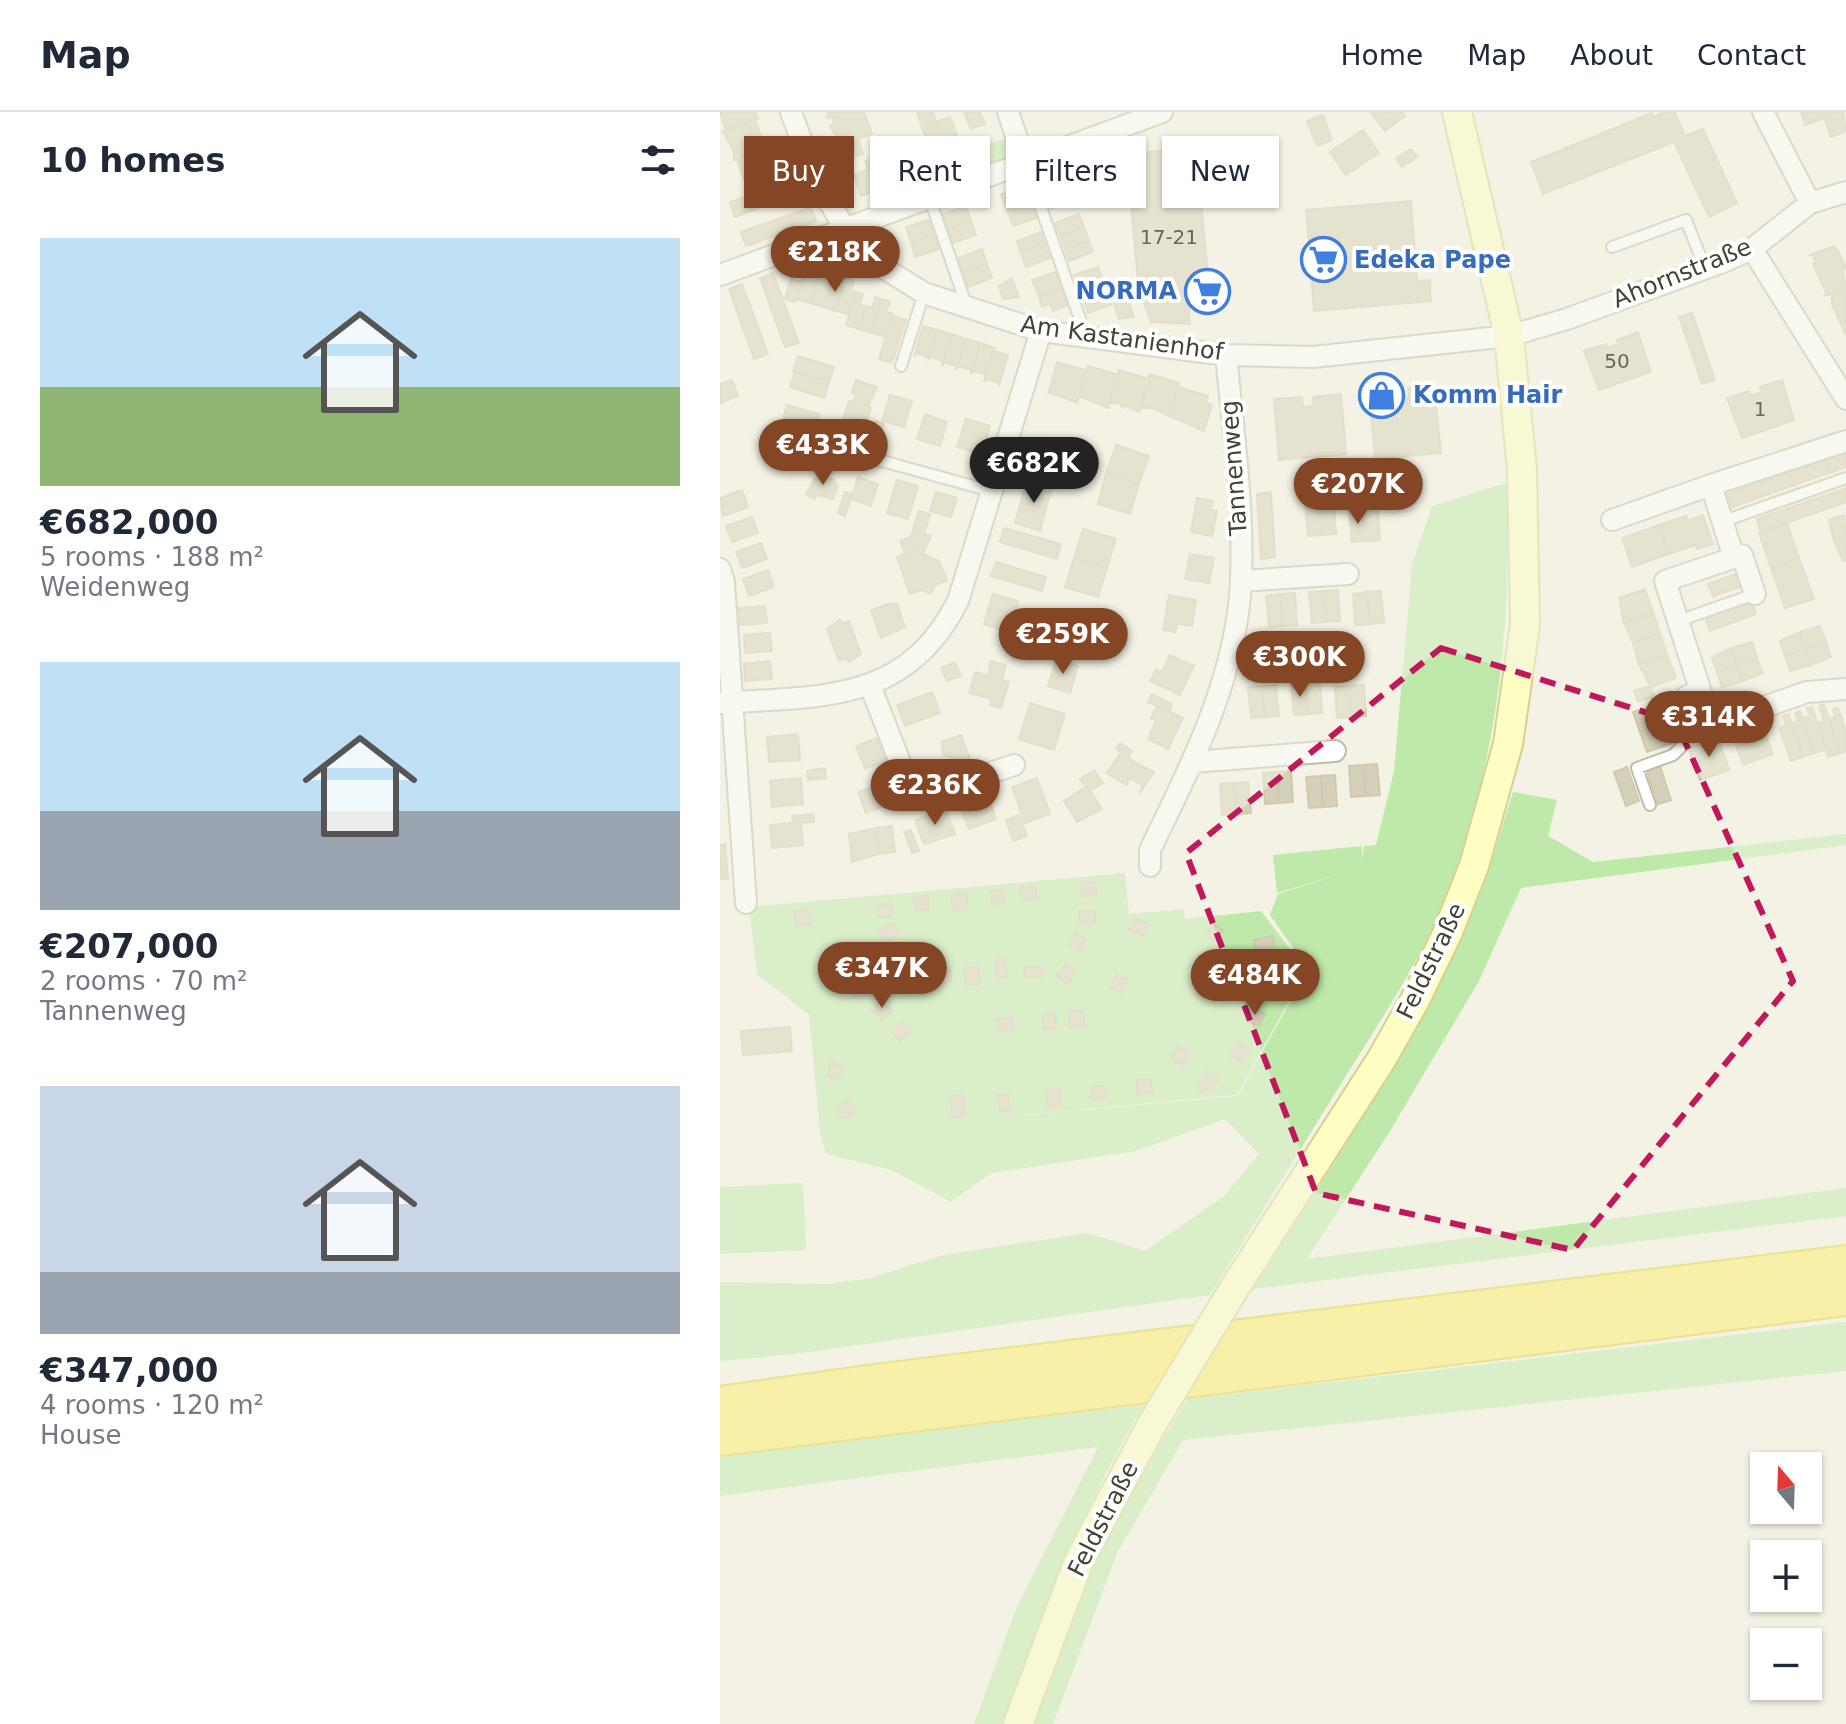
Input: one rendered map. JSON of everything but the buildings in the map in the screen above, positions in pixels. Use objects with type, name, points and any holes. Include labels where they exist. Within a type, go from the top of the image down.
[{"type":"highway","points":[[720,1405],[882,1382],[1846,1264]]},
{"type":"highway","points":[[728,1436],[1846,1297]]},
{"type":"highway","points":[[720,1386],[882,1382]]},
{"type":"main road","name":"Feldstraße","points":[[1018,1724],[1079,1561],[1151,1426],[1232,1292],[1381,1060],[1415,1000],[1447,934],[1494,803],[1520,677],[1525,625],[1522,470],[1509,336],[1457,112]]},
{"type":"street","name":"Am Kastanienhof","points":[[791,112],[814,175],[845,229],[882,267],[924,293],[969,311],[1041,331],[1226,355],[1313,357],[1509,336]]},
{"type":"street","points":[[1008,112],[1016,136]]},
{"type":"street","points":[[1093,136],[1161,112]]},
{"type":"street","points":[[1763,112],[1810,203]]},
{"type":"street","name":"Ahornstraße","points":[[1509,336],[1567,319],[1752,249],[1810,203],[1846,192]]},
{"type":"street","points":[[720,275],[904,208]]},
{"type":"street","points":[[1752,249],[1846,399]]},
{"type":"street","points":[[726,703],[840,693],[870,685],[897,673],[919,657],[943,632],[958,601],[1041,331]]},
{"type":"street","name":"Tannenweg","points":[[1150,866],[1150,850],[1214,710],[1226,665],[1241,581],[1238,489],[1226,355]]},
{"type":"street","points":[[1612,520],[1846,441]]},
{"type":"street","points":[[1711,485],[1734,558]]},
{"type":"street","points":[[1755,594],[1742,555],[1665,581],[1701,692],[1687,696],[1698,730],[1807,692],[1846,689]]},
{"type":"street","points":[[720,569],[726,703],[746,903]]},
{"type":"street","points":[[1241,581],[1348,574]]},
{"type":"street","points":[[870,685],[910,788],[919,797],[1014,765]]},
{"type":"street","points":[[1192,762],[1335,751]]},
{"type":"lane","points":[[933,208],[969,311]]},
{"type":"lane","points":[[1041,208],[1087,337]]},
{"type":"lane","points":[[1612,247],[1686,220],[1705,268]]},
{"type":"lane","points":[[901,366],[924,293]]},
{"type":"lane","points":[[835,448],[991,491]]},
{"type":"lane","points":[[1721,522],[1846,478]]},
{"type":"lane","points":[[1678,621],[1755,594]]},
{"type":"lane","points":[[1650,805],[1637,768],[1673,755],[1698,730]]},
{"type":"highlighted area","points":[[1441,648],[1676,722],[1793,981],[1573,1250],[1316,1193],[1186,853]]},
{"type":"green space","points":[[1006,138],[1006,159],[990,165],[990,144]]},
{"type":"green space","points":[[1506,483],[1503,649],[1487,757],[1458,864],[1429,936],[1384,1016],[1210,1295],[795,1354],[720,1361],[720,1282],[828,1284],[871,1278],[942,1255],[1088,1233],[1145,1251],[1224,1196],[1259,1154],[1225,1119],[1136,1151],[991,1173],[951,1202],[892,1170],[826,1154],[820,1132],[809,1015],[757,974],[749,907],[1125,873],[1129,914],[1184,909],[1185,919],[1261,911],[1306,970],[1237,1095],[971,1120],[1238,1096],[1308,969],[1270,915],[1278,894],[1344,873],[1277,893],[1273,855],[1362,846],[1362,860],[1364,846],[1376,845],[1394,771],[1412,565],[1432,506]]},
{"type":"green space","points":[[1513,792],[1557,800],[1548,836],[1593,862],[1846,834],[1846,845],[1521,888],[1479,981],[1390,1131],[1307,1259],[1846,1188],[1846,1216],[1253,1289],[1370,1106],[1424,1012],[1478,899]]},
{"type":"green space","points":[[803,1183],[806,1250],[720,1254],[720,1187]]},
{"type":"green space","points":[[1846,1322],[1846,1371],[1183,1440],[1117,1553],[1053,1724],[1026,1724],[1103,1538],[1187,1399]]},
{"type":"green space","points":[[1144,1405],[1083,1521],[1050,1601],[1006,1724],[974,1724],[1016,1609],[1098,1447],[720,1496],[720,1453],[746,1447]]},
{"type":"place","name":"Edeka Pape","points":[[1323,260]]},
{"type":"place","name":"NORMA","points":[[1208,291]]},
{"type":"place","name":"Komm Hair","points":[[1382,395]]}]
